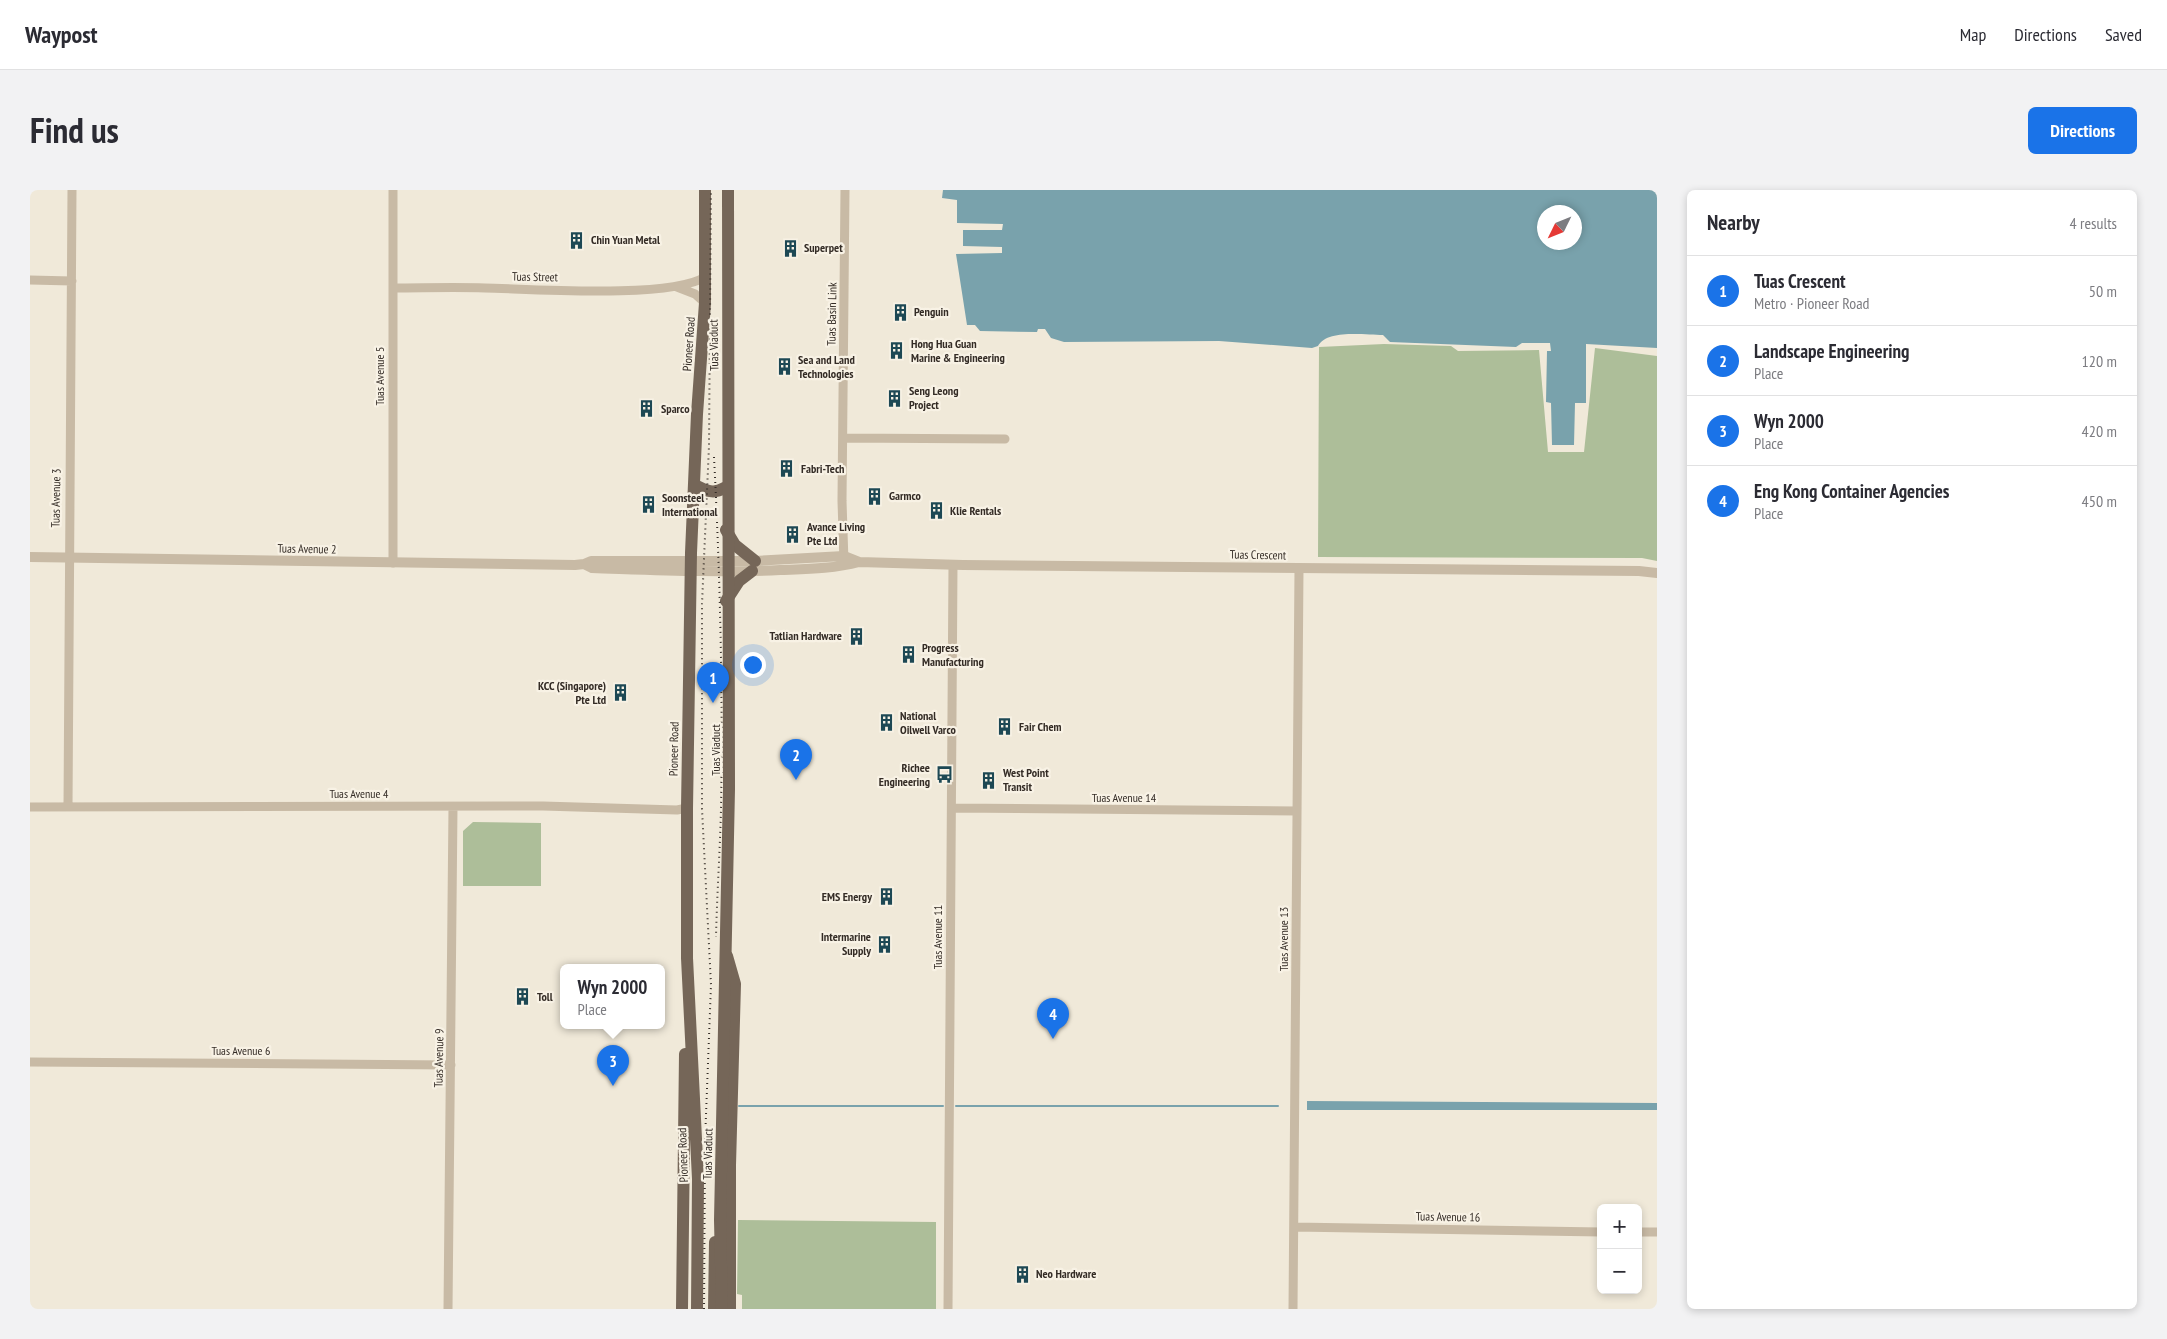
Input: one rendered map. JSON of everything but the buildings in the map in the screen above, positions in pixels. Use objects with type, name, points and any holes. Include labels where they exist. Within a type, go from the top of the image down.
[{"type":"main road","name":"Pioneer Road","points":[[697,1309],[698,1179],[687,964],[687,808],[691,565],[705,303],[705,190]]},
{"type":"main road","points":[[714,1309],[720,967],[726,811],[723,190]]},
{"type":"main road","name":"Tuas Viaduct","points":[[722,1309],[720,1220],[726,954],[730,577],[728,190]]},
{"type":"main road","points":[[694,485],[710,492],[724,488]]},
{"type":"main road","points":[[725,528],[735,545],[754,566],[739,581],[726,602]]},
{"type":"main road","points":[[726,954],[735,984],[730,1165],[730,1309]]},
{"type":"main road","points":[[682,1309],[683,1115],[687,964]]},
{"type":"street","name":"Tuas Avenue 3","points":[[68,807],[68,557],[72,190]]},
{"type":"street","name":"Tuas Avenue 5","points":[[393,190],[393,562]]},
{"type":"street","name":"Tuas Basin Link","points":[[844,561],[842,504],[845,190]]},
{"type":"street","name":"Tuas Street","points":[[393,288],[616,290],[677,286],[693,283],[705,276]]},
{"type":"street","points":[[30,280],[72,281]]},
{"type":"street","points":[[677,286],[695,294],[705,303]]},
{"type":"street","points":[[843,438],[1005,439]]},
{"type":"street","name":"Tuas Avenue 2","points":[[30,557],[584,564],[592,568],[691,565]]},
{"type":"street","name":"Tuas Crescent","points":[[691,565],[754,566],[844,561],[953,565],[1630,571],[1657,573]]},
{"type":"street","name":"Tuas Avenue 11","points":[[948,1309],[953,565]]},
{"type":"street","name":"Tuas Avenue 13","points":[[1294,1309],[1299,568]]},
{"type":"street","name":"Tuas Avenue 4","points":[[30,807],[543,806],[677,810],[687,808]]},
{"type":"street","name":"Tuas Avenue 9","points":[[448,1309],[453,807]]},
{"type":"street","name":"Tuas Avenue 14","points":[[952,808],[1297,811]]},
{"type":"street","name":"Tuas Avenue 6","points":[[30,1062],[451,1064]]},
{"type":"street","name":"Tuas Avenue 16","points":[[1294,1228],[1597,1232]]},
{"type":"street","points":[[1642,1232],[1657,1232]]},
{"type":"green space","points":[[1384,344],[1451,346],[1458,351],[1539,350],[1548,452],[1584,452],[1595,348],[1657,356],[1657,561],[1642,558],[1318,557],[1319,347]]},
{"type":"green space","points":[[473,822],[541,823],[541,886],[463,886],[463,831]]},
{"type":"green space","points":[[738,1220],[936,1222],[936,1309],[742,1309],[742,1295],[737,1294]]},
{"type":"water","points":[[943,190],[1657,190],[1657,348],[1586,344],[1586,403],[1575,403],[1574,445],[1552,445],[1551,403],[1546,402],[1547,351],[1551,351],[1550,343],[1522,343],[1516,347],[1390,342],[1383,335],[1347,334],[1329,337],[1318,346],[1312,348],[1219,341],[1064,342],[1051,338],[1045,329],[1038,329],[1037,332],[980,331],[975,325],[967,325],[956,254],[1002,253],[1002,247],[963,246],[963,230],[1002,230],[1003,224],[957,223],[957,200],[942,198]]},
{"type":"water","points":[[1307,1101],[1657,1103],[1657,1110],[1307,1110]]},
{"type":"waterway","points":[[739,1106],[943,1106]]},
{"type":"waterway","points":[[956,1106],[1278,1106]]},
{"type":"railway","points":[[704,1309],[705,1141],[711,985],[702,809],[702,604],[709,446],[711,190]]},
{"type":"railway","points":[[714,457],[722,720],[716,937]]},
{"type":"place","name":"Chin Yuan Metal","points":[[577,240]]},
{"type":"place","name":"Superpet","points":[[790,248]]},
{"type":"place","name":"Penguin","points":[[900,312]]},
{"type":"place","name":"Hong Hua Guan Marine & Engineering","points":[[897,351]]},
{"type":"place","name":"Sea and Land Technologies","points":[[784,367]]},
{"type":"place","name":"Seng Leong Project","points":[[895,398]]},
{"type":"place","name":"Sparco","points":[[647,409]]},
{"type":"place","name":"Fabri-Tech","points":[[787,469]]},
{"type":"place","name":"Garmco","points":[[875,496]]},
{"type":"place","name":"Soonsteel International","points":[[648,505]]},
{"type":"place","name":"Klie Rentals","points":[[936,511]]},
{"type":"place","name":"Avance Living Pte Ltd","points":[[793,534]]},
{"type":"place","name":"Tatlian Hardware","points":[[856,636]]},
{"type":"place","name":"Progress Manufacturing","points":[[908,655]]},
{"type":"place","name":"KCC (Singapore) Pte Ltd","points":[[620,693]]},
{"type":"place","name":"Tuas Crescent","points":[[713,703]]},
{"type":"place","name":"National Oilwell Varco","points":[[886,723]]},
{"type":"place","name":"Fair Chem","points":[[1005,727]]},
{"type":"place","name":"Richee Engineering","points":[[944,775]]},
{"type":"place","name":"Landscape Engineering","points":[[796,780]]},
{"type":"place","name":"West Point Transit","points":[[989,780]]},
{"type":"place","name":"EMS Energy","points":[[886,897]]},
{"type":"place","name":"Intermarine Supply","points":[[885,944]]},
{"type":"place","name":"Toll","points":[[523,997]]},
{"type":"place","name":"Eng Kong Container Agencies","points":[[1053,1039]]},
{"type":"place","name":"Wyn 2000","points":[[613,1086]]},
{"type":"place","name":"Neo Hardware","points":[[1022,1274]]}]
